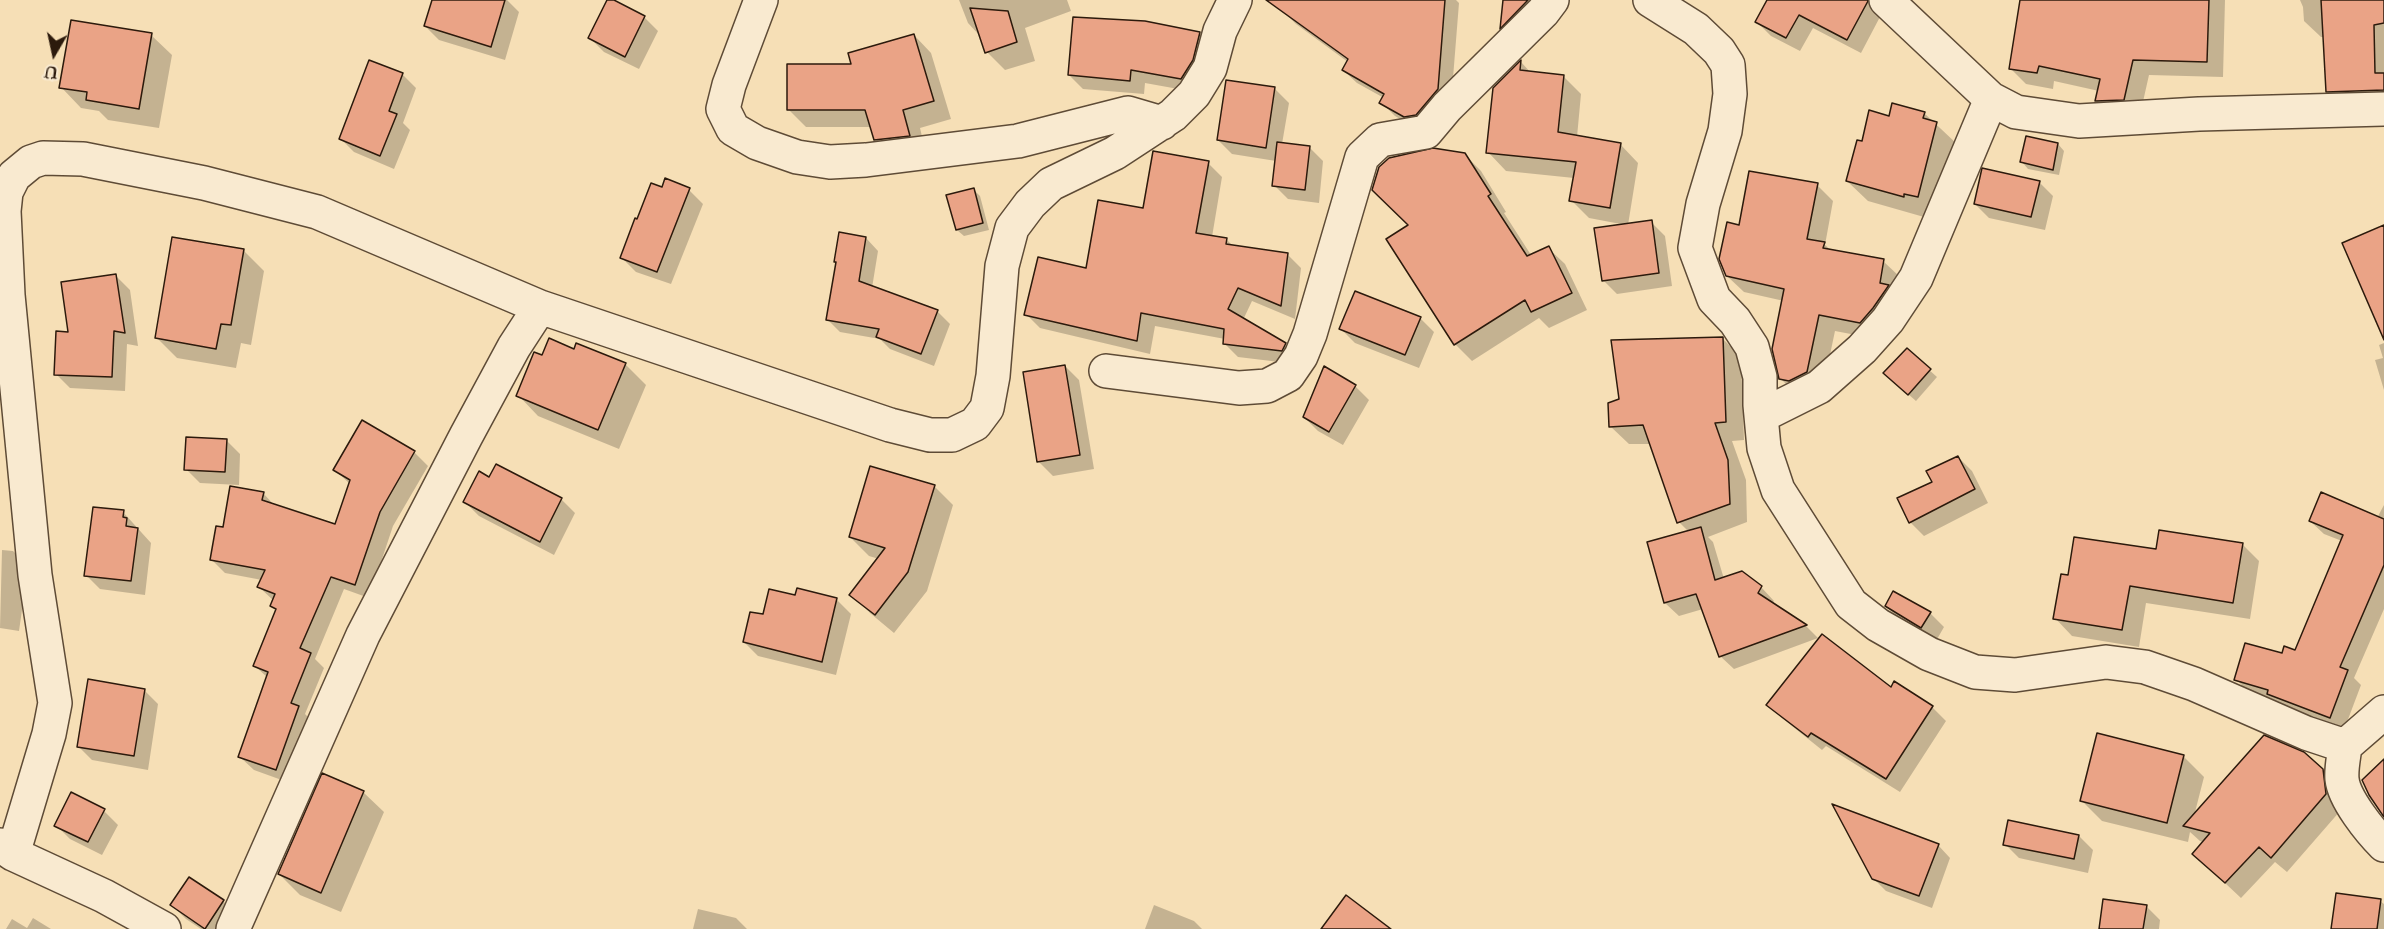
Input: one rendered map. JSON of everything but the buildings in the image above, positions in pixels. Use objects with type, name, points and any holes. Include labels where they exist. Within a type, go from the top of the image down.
[{"type":"street","points":[[761,0],[729,85],[723,109],[733,129],[757,143],[797,158],[830,162],[866,160],[1018,141],[1128,113],[1162,123]]},
{"type":"street","points":[[164,929],[104,896],[7,849],[49,734],[55,703],[35,575],[8,295],[4,211],[6,192],[21,168],[43,158],[83,159],[204,183],[294,206],[347,224],[540,307],[890,425],[930,435],[952,435],[975,424],[987,408],[994,366],[1002,266],[1012,228],[1030,204],[1051,184],[1115,153],[1173,115],[1194,93],[1210,68],[1220,31],[1235,0]]},
{"type":"street","points":[[1106,370],[1239,388],[1267,386],[1288,375],[1301,356],[1310,334],[1362,157],[1380,140],[1426,132],[1447,107],[1543,12],[1552,0]]},
{"type":"street","points":[[1650,0],[1696,29],[1719,51],[1728,65],[1730,94],[1725,131],[1703,204],[1695,248],[1714,299],[1735,321],[1752,347],[1760,377],[1764,448],[1778,490],[1851,604],[1878,625],[1929,654],[1975,672],[2015,675],[2106,662],[2145,667],[2194,684],[2306,732],[2345,746]]},
{"type":"street","points":[[1886,0],[1991,99],[2016,112],[2079,121],[2199,114],[2384,109]]},
{"type":"street","points":[[1761,416],[1820,387],[1862,349],[1888,320],[1916,278],[1991,99]]},
{"type":"street","points":[[233,929],[363,635],[466,435],[514,347],[540,307]]},
{"type":"street","points":[[2384,712],[2345,746],[2342,778],[2345,791],[2373,834],[2384,846]]}]
